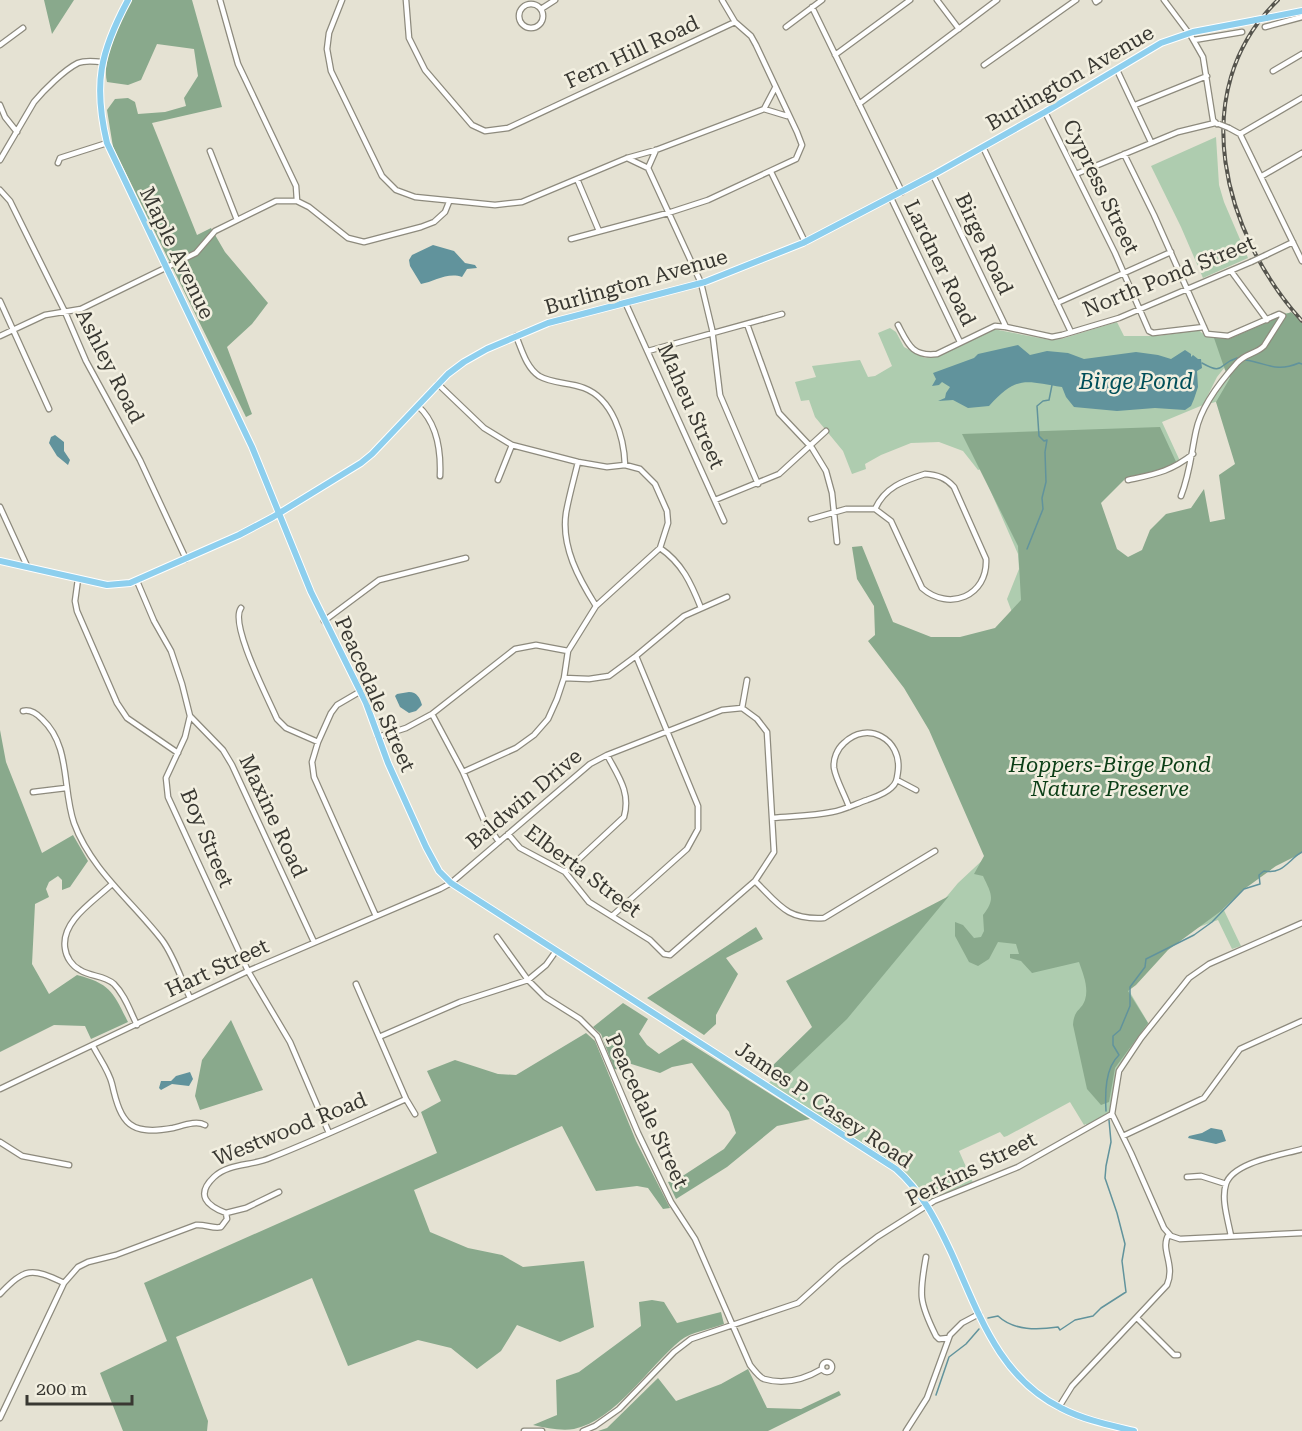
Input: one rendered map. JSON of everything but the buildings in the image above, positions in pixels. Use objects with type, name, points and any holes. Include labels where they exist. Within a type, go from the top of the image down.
[{"type":"main road","name":"Maple Avenue","points":[[128,0],[112,30],[102,62],[99,98],[107,143],[252,447],[279,514]]},
{"type":"main road","name":"Burlington Avenue","points":[[0,561],[107,585],[123,585],[137,581],[239,536],[361,463],[438,384],[464,362],[516,336],[548,323],[701,283],[806,242],[983,147],[1161,43],[1189,33],[1302,13]]},
{"type":"main road","name":"Peacedale Street","points":[[279,514],[324,621],[361,692],[426,847],[439,871],[451,883]]},
{"type":"main road","name":"James P. Casey Road","points":[[451,883],[884,1161],[907,1179],[928,1206],[993,1343],[1013,1371],[1036,1393],[1059,1407],[1091,1421],[1134,1431]]},
{"type":"street","points":[[220,0],[238,64],[296,186],[297,201]]},
{"type":"street","points":[[342,0],[329,33],[327,49],[331,71],[382,176],[396,190],[415,197],[449,202],[505,205],[522,202],[627,158],[656,150],[764,109],[788,116]]},
{"type":"street","name":"Fern Hill Road","points":[[406,0],[409,38],[425,70],[472,125],[485,131],[508,128],[735,22]]},
{"type":"street","points":[[541,9],[555,0]]},
{"type":"street","points":[[571,239],[708,200],[796,159],[802,145],[751,36],[735,22],[722,0]]},
{"type":"street","points":[[786,27],[822,0]]},
{"type":"street","points":[[836,55],[910,0]]},
{"type":"street","points":[[937,0],[959,29]]},
{"type":"street","points":[[859,104],[997,0]]},
{"type":"street","points":[[984,65],[1076,0]]},
{"type":"street","points":[[1164,0],[1194,40],[1204,59],[1217,124]]},
{"type":"street","points":[[533,4],[541,9],[543,17],[538,25],[529,28],[520,22],[519,14],[524,6],[533,4]]},
{"type":"street","points":[[812,7],[902,192]]},
{"type":"street","name":"Burlington Avenue","points":[[1265,27],[1302,13]]},
{"type":"street","points":[[0,45],[23,28]]},
{"type":"street","points":[[1194,40],[1242,32]]},
{"type":"street","points":[[1273,71],[1302,54]]},
{"type":"street","points":[[0,160],[34,102],[69,69],[82,62],[102,62]]},
{"type":"street","points":[[1117,70],[1151,142]]},
{"type":"street","points":[[1135,105],[1207,76]]},
{"type":"street","points":[[764,109],[775,88]]},
{"type":"street","points":[[1240,134],[1302,98]]},
{"type":"street","points":[[0,105],[5,117],[17,132]]},
{"type":"street","name":"Cypress Street","points":[[1045,112],[1124,273],[1149,331],[1153,333],[1204,327]]},
{"type":"street","points":[[1076,174],[1183,130],[1217,124],[1229,128],[1240,134],[1302,261]]},
{"type":"street","points":[[58,163],[60,158],[107,143]]},
{"type":"street","points":[[983,147],[1071,332]]},
{"type":"street","points":[[648,168],[656,150]]},
{"type":"street","points":[[210,151],[237,220]]},
{"type":"street","points":[[1262,176],[1302,153]]},
{"type":"street","points":[[1124,154],[1208,334],[1228,336],[1282,315],[1283,319],[1264,346],[1246,354],[1236,364],[1203,410],[1196,430],[1193,454],[1181,496]]},
{"type":"street","points":[[627,158],[648,168],[701,283],[712,333],[722,403],[758,484]]},
{"type":"street","points":[[771,172],[806,242]]},
{"type":"street","name":"Birge Road","points":[[933,175],[1006,327]]},
{"type":"street","points":[[576,179],[599,231]]},
{"type":"street","name":"Ashley Road","points":[[0,190],[10,201],[65,312],[86,361],[140,460],[186,560]]},
{"type":"street","name":"Lardner Road","points":[[891,198],[960,342]]},
{"type":"street","points":[[0,336],[45,315],[81,309],[166,268],[196,253],[215,231],[276,201],[297,201],[309,207],[348,238],[364,242],[434,222],[445,212],[449,202]]},
{"type":"street","name":"North Pond Street","points":[[898,325],[911,349],[920,354],[937,354],[995,326],[1052,337],[1140,310],[1293,242]]},
{"type":"street","points":[[1057,303],[1171,252]]},
{"type":"street","points":[[1232,271],[1267,320]]},
{"type":"street","points":[[0,301],[49,409]]},
{"type":"street","name":"Maheu Street","points":[[626,304],[724,521]]},
{"type":"street","points":[[648,351],[782,314]]},
{"type":"street","points":[[747,324],[779,413],[821,460],[829,478],[837,542]]},
{"type":"street","points":[[516,336],[527,362],[538,375],[550,381],[583,387],[597,395],[610,410],[624,444],[625,465]]},
{"type":"street","points":[[438,384],[484,428],[512,445],[578,462],[607,467],[625,465],[640,469],[655,484],[664,502],[668,523],[660,548],[596,606],[568,651],[564,678],[548,719],[534,735],[516,748],[463,772]]},
{"type":"street","points":[[418,406],[429,422],[440,448],[440,476]]},
{"type":"street","points":[[715,500],[779,474],[826,431]]},
{"type":"street","points":[[498,480],[512,445]]},
{"type":"street","points":[[1128,480],[1164,472],[1179,465],[1193,454]]},
{"type":"street","points":[[578,462],[566,515],[567,544],[580,580],[596,606]]},
{"type":"street","points":[[812,519],[846,509],[875,509],[891,521],[922,588],[930,595],[939,599],[955,600],[976,589],[982,582],[987,567],[986,559],[959,496],[948,480],[925,474],[917,477],[887,491],[880,497],[875,509]]},
{"type":"street","points":[[0,507],[27,566]]},
{"type":"street","points":[[660,548],[674,558],[685,573],[701,608]]},
{"type":"street","points":[[324,621],[379,580],[466,558]]},
{"type":"street","points":[[78,579],[75,601],[77,611],[117,704],[127,718],[178,753]]},
{"type":"street","points":[[137,581],[154,621],[171,651],[190,716]]},
{"type":"street","points":[[564,678],[589,679],[609,676],[684,616],[727,597]]},
{"type":"street","points":[[241,608],[237,616],[245,648],[277,719],[286,728],[318,742]]},
{"type":"street","points":[[378,737],[406,728],[432,714],[515,649],[536,645],[568,651]]},
{"type":"street","points":[[612,916],[687,849],[698,829],[698,806],[636,656]]},
{"type":"street","points":[[747,680],[742,708],[757,719],[767,732],[774,852],[755,881],[781,908],[792,915],[807,919],[824,918],[935,851]]},
{"type":"street","points":[[361,692],[337,705],[318,742],[312,762],[314,777],[376,916]]},
{"type":"street","name":"Baldwin Drive","points":[[451,883],[590,764],[607,754],[722,710],[742,708]]},
{"type":"street","points":[[23,711],[29,710],[38,716],[54,734],[63,757],[72,816],[81,840],[112,884],[162,940],[190,998]]},
{"type":"street","points":[[432,714],[463,772],[484,820],[499,842]]},
{"type":"street","name":"Boy Street","points":[[190,716],[185,737],[166,778],[168,797],[248,971],[291,1042],[329,1133]]},
{"type":"street","name":"Maxine Road","points":[[190,716],[224,750],[314,942]]},
{"type":"street","points":[[772,818],[829,813],[849,807],[884,793],[897,780],[899,763],[895,749],[888,739],[870,733],[859,734],[845,741],[837,752],[834,767],[849,807]]},
{"type":"street","points":[[565,872],[624,817],[627,794],[607,754]]},
{"type":"street","points":[[897,780],[916,789]]},
{"type":"street","points":[[33,792],[66,788]]},
{"type":"street","name":"Elberta Street","points":[[508,834],[520,848],[565,872],[590,902],[650,940],[667,955],[674,952],[755,881]]},
{"type":"street","name":"Hart Street","points":[[0,1089],[248,971],[451,883]]},
{"type":"street","points":[[112,884],[69,925],[64,939],[65,952],[70,962],[78,969],[102,977],[115,985],[137,1025]]},
{"type":"street","points":[[1302,923],[1209,964],[1189,978],[1122,1065],[1115,1085],[1112,1114],[1160,1220],[1169,1234],[1180,1239],[1302,1233]]},
{"type":"street","name":"Peacedale Street","points":[[497,936],[528,980],[545,997],[580,1019],[597,1036],[638,1133],[671,1202],[695,1239],[750,1365],[762,1378],[786,1382],[811,1376],[822,1370]]},
{"type":"street","points":[[379,1037],[460,1002],[528,980],[546,965],[556,951]]},
{"type":"street","points":[[356,984],[406,1099],[415,1114]]},
{"type":"street","points":[[1123,1136],[1204,1098],[1240,1049],[1302,1021]]},
{"type":"street","points":[[93,1046],[111,1083],[113,1096],[123,1119],[135,1128],[150,1131],[197,1123],[205,1125]]},
{"type":"street","name":"Westwood Road","points":[[226,1213],[212,1208],[204,1196],[207,1185],[218,1174],[232,1167],[267,1160],[406,1099]]},
{"type":"street","name":"Perkins Street","points":[[583,1431],[595,1426],[619,1409],[674,1352],[691,1339],[798,1303],[848,1258],[877,1237],[928,1206],[1018,1167],[1112,1114]]},
{"type":"street","points":[[0,1143],[22,1156],[69,1166]]},
{"type":"street","points":[[1231,1236],[1225,1203],[1226,1184],[1238,1170],[1249,1164],[1302,1149]]},
{"type":"street","points":[[1188,1177],[1201,1176],[1226,1184]]},
{"type":"street","points":[[0,1418],[64,1283],[78,1267],[196,1225],[221,1227],[227,1219],[226,1213],[246,1208],[279,1192]]},
{"type":"street","points":[[1059,1407],[1072,1386],[1164,1291],[1169,1280],[1171,1266],[1164,1246],[1169,1234]]},
{"type":"street","points":[[926,1257],[921,1288],[923,1308],[936,1336],[948,1338]]},
{"type":"street","points":[[0,1294],[15,1278],[29,1272],[43,1273],[64,1283]]},
{"type":"street","points":[[906,1431],[927,1398],[948,1338],[958,1325],[979,1314]]},
{"type":"street","points":[[1137,1318],[1174,1355],[1178,1355]]},
{"type":"street","points":[[524,1431],[542,1431]]},
{"type":"green space","points":[[44,0],[74,0],[52,34]]},
{"type":"green space","points":[[131,0],[192,0],[222,107],[152,123],[197,235],[211,228],[225,252],[268,303],[252,324],[227,347],[252,414],[246,417],[113,147],[107,110],[115,99],[128,98],[135,102],[138,114],[165,112],[186,106],[184,98],[198,76],[194,49],[157,44],[141,80],[128,85],[107,82],[107,62],[110,51]]},
{"type":"green space","points":[[1216,137],[1219,185],[1248,258],[1203,278],[1151,166]]},
{"type":"green space","name":"Hoppers-Birge Pond Nature Preserve","points":[[1291,312],[1302,323],[1302,853],[1276,866],[1243,890],[1221,911],[1168,950],[1128,991],[1148,1023],[1115,1068],[1109,1102],[1101,1105],[1087,1089],[1073,1025],[1076,1013],[1086,995],[1085,981],[1079,962],[1032,973],[1021,961],[1010,958],[1010,954],[1019,954],[1016,944],[998,942],[989,959],[978,966],[969,962],[955,936],[955,922],[963,925],[974,938],[981,937],[984,931],[983,915],[990,905],[991,896],[983,876],[974,874],[984,856],[929,730],[904,688],[868,641],[875,635],[874,606],[857,579],[852,547],[862,546],[893,622],[931,637],[960,637],[995,628],[1021,600],[1018,546],[962,434],[1160,427],[1178,466],[1126,478],[1101,503],[1117,549],[1128,557],[1142,550],[1150,530],[1166,514],[1191,508],[1204,489],[1210,522],[1225,519],[1219,475],[1235,464],[1216,402],[1230,378],[1214,338],[1229,339]]},
{"type":"green space","name":"Hoppers-Birge Pond Nature Preserve","points":[[1285,313],[1294,313],[1302,327],[1302,820],[1251,838],[1220,868],[1235,893],[1221,904],[1241,946],[1232,949],[1218,920],[1177,935],[1167,922],[1119,969],[1150,1026],[1119,1071],[1112,1114],[1088,1127],[1084,1125],[1070,1102],[1007,1136],[1004,1137],[1000,1132],[959,1151],[974,1185],[928,1206],[907,1179],[884,1161],[767,1085],[938,907],[958,883],[990,855],[910,681],[1013,635],[1016,623],[1007,599],[1019,569],[1018,554],[981,469],[978,470],[963,451],[939,442],[911,443],[881,455],[865,464],[866,469],[852,474],[843,451],[815,417],[809,400],[801,401],[795,382],[816,377],[812,366],[860,360],[868,377],[875,376],[892,366],[878,333],[890,328],[896,332],[904,347],[925,358],[949,350],[993,329],[1050,340],[1061,339],[1117,322],[1124,336],[1158,336],[1199,330],[1202,333],[1229,340],[1278,316],[1261,340],[1236,353],[1217,377],[1203,405],[1162,422],[1180,461],[1154,474],[1127,477],[1081,490],[1122,581],[1152,568],[1198,666],[1255,641],[1231,589],[1278,570],[1259,531],[1219,401],[1208,404],[1239,356],[1265,342]]},
{"type":"green space","points":[[0,730],[6,762],[42,853],[73,835],[88,861],[70,887],[62,890],[62,880],[58,876],[49,882],[46,889],[49,897],[35,904],[32,964],[49,994],[77,975],[97,982],[114,996],[128,1022],[91,1039],[85,1026],[54,1025],[0,1052]]},
{"type":"green space","points":[[949,896],[847,1019],[780,1083],[765,1073],[812,1027],[786,981]]},
{"type":"green space","points":[[756,927],[763,939],[726,958],[738,974],[716,1015],[716,1024],[704,1035],[647,998]]},
{"type":"green space","points":[[623,1003],[648,1019],[639,1034],[647,1045],[659,1054],[683,1039],[810,1119],[777,1126],[727,1167],[676,1199],[668,1182],[678,1179],[724,1149],[736,1133],[729,1112],[692,1063],[672,1067],[660,1073],[625,1062],[622,1070],[614,1069],[601,1034],[593,1027]]},
{"type":"green space","points":[[231,1020],[263,1090],[200,1110],[195,1096],[202,1060]]},
{"type":"green space","points":[[586,1033],[595,1041],[636,1141],[670,1208],[663,1209],[648,1188],[637,1186],[596,1191],[562,1126],[414,1190],[430,1232],[468,1248],[502,1255],[523,1267],[584,1261],[594,1327],[560,1342],[517,1325],[501,1351],[477,1369],[451,1348],[418,1340],[348,1366],[312,1278],[176,1337],[208,1421],[207,1431],[123,1431],[100,1373],[167,1341],[144,1283],[437,1153],[421,1112],[441,1101],[427,1071],[455,1060],[498,1074],[516,1075]]},
{"type":"green space","points":[[652,1300],[664,1302],[677,1323],[721,1312],[724,1324],[685,1337],[618,1404],[589,1424],[569,1430],[533,1425],[557,1415],[556,1380],[579,1372],[641,1326],[639,1302]]},
{"type":"green space","points":[[748,1369],[767,1408],[801,1409],[839,1391],[841,1395],[768,1431],[598,1431],[607,1428],[658,1378],[676,1401],[721,1384]]},
{"type":"water","points":[[433,245],[454,251],[465,263],[475,265],[477,268],[467,269],[462,277],[446,276],[421,284],[409,260],[412,255]]},
{"type":"water","name":"Birge Pond","points":[[1018,345],[1030,355],[1047,351],[1068,353],[1084,359],[1136,352],[1171,359],[1185,350],[1191,354],[1191,357],[1193,355],[1201,359],[1202,368],[1197,371],[1198,387],[1194,399],[1191,406],[1185,410],[1155,408],[1117,411],[1074,407],[1062,387],[1030,382],[1007,389],[989,406],[968,408],[953,400],[938,401],[945,398],[950,387],[942,382],[932,386],[936,379],[933,373],[974,358],[978,354]]},
{"type":"water","points":[[55,435],[64,442],[64,451],[70,460],[68,465],[57,456],[49,443],[51,437]]},
{"type":"water","points":[[409,692],[418,696],[422,705],[416,711],[409,713],[400,707],[395,696]]},
{"type":"water","points":[[190,1072],[193,1079],[189,1086],[172,1084],[161,1090],[159,1088],[161,1081],[171,1081],[176,1076]]},
{"type":"water","points":[[1211,1128],[1222,1130],[1226,1141],[1216,1144],[1188,1138],[1189,1136]]},
{"type":"waterway","points":[[1202,363],[1218,369],[1237,358]]},
{"type":"waterway","points":[[1245,360],[1277,367],[1302,364]]},
{"type":"waterway","points":[[1027,549],[1043,509],[1042,498],[1046,482],[1047,440],[1044,441],[1039,436],[1037,406],[1049,400],[1052,385]]},
{"type":"waterway","points":[[1106,1111],[1108,1074],[1114,1060],[1119,1055],[1113,1045],[1113,1036],[1120,1030],[1130,1006],[1130,987],[1145,967],[1146,959],[1194,935],[1212,922],[1244,889],[1260,884],[1259,875],[1264,871],[1271,872],[1281,869],[1302,852]]},
{"type":"waterway","points":[[988,1318],[998,1316],[1019,1327],[1042,1329],[1058,1327],[1060,1330],[1075,1320],[1093,1316],[1126,1292],[1122,1261],[1125,1244],[1105,1178],[1111,1142],[1109,1120]]},
{"type":"waterway","points":[[936,1395],[949,1357],[966,1344],[979,1329]]},
{"type":"railway","points":[[1278,0],[1249,36],[1231,76],[1224,119],[1226,162],[1235,206],[1252,247],[1275,286],[1302,321]]}]
